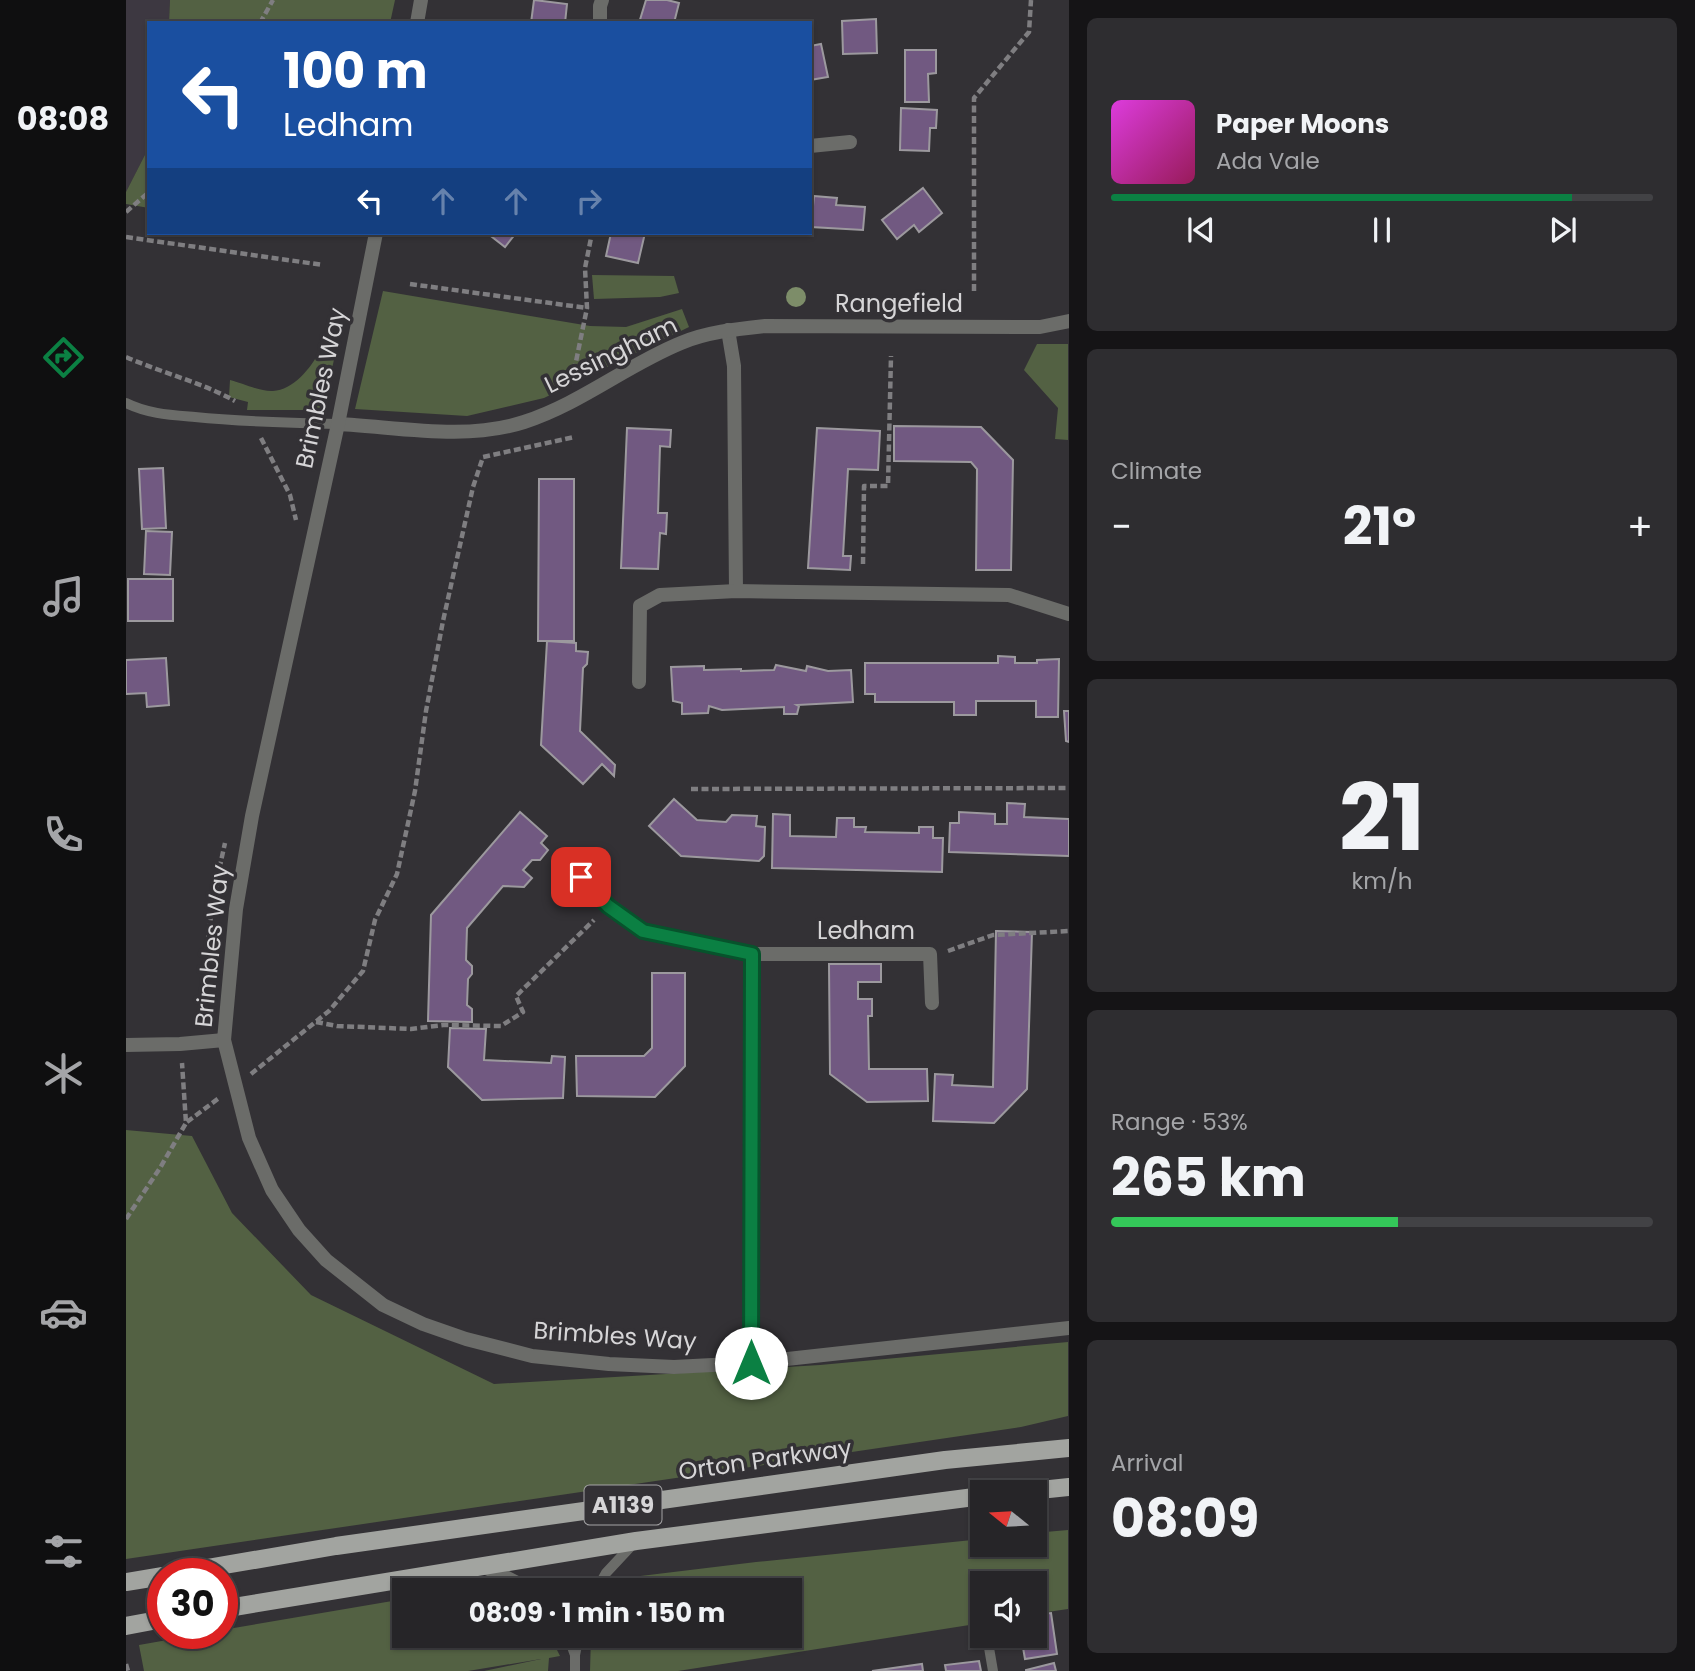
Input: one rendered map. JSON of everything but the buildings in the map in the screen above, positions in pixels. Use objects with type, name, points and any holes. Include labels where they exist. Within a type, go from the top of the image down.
[{"type":"main road","name":"Orton Parkway","points":[[238,1563],[336,1546],[931,1462],[1069,1448]]},
{"type":"main road","points":[[1047,1489],[1069,1487]]},
{"type":"main road","name":"A1139","points":[[238,1606],[636,1541],[970,1498]]},
{"type":"main road","points":[[126,1582],[147,1579]]},
{"type":"main road","points":[[126,1626],[147,1622]]},
{"type":"street","points":[[417,21],[421,0]]},
{"type":"street","points":[[600,21],[602,0]]},
{"type":"street","points":[[812,145],[850,142]]},
{"type":"street","name":"Brimbles Way","points":[[376,235],[338,424],[252,817],[236,909],[224,1040],[249,1138],[272,1190],[299,1230],[326,1261],[383,1305],[423,1324],[466,1339],[532,1356],[674,1367],[751,1363],[1069,1328]]},
{"type":"street","name":"Rangefield","points":[[728,330],[765,326],[1027,327],[1066,324]]},
{"type":"street","points":[[728,330],[734,366],[736,591]]},
{"type":"street","name":"Lessingham","points":[[338,424],[470,433],[523,423],[568,403],[682,342],[728,330]]},
{"type":"street","points":[[639,682],[640,606],[660,595],[736,591],[1009,595],[1069,614]]},
{"type":"street","name":"Ledham","points":[[581,877],[608,906],[643,931],[752,954],[930,954],[932,1003]]},
{"type":"street","points":[[751,1363],[752,954]]},
{"type":"street","points":[[126,1045],[224,1040]]},
{"type":"lane","points":[[126,403],[144,412],[199,418],[255,423],[338,424]]},
{"type":"lane","points":[[603,1578],[636,1541]]},
{"type":"lane","points":[[463,1569],[502,1573],[512,1578]]},
{"type":"lane","points":[[572,1648],[575,1656]]},
{"type":"lane","points":[[575,1671],[577,1648]]},
{"type":"lane","points":[[989,1648],[993,1671]]},
{"type":"path","points":[[261,21],[273,0]]},
{"type":"path","points":[[974,291],[974,98],[1029,32],[1031,0]]},
{"type":"path","points":[[126,212],[147,194]]},
{"type":"path","points":[[570,392],[587,308],[585,268],[592,235]]},
{"type":"path","points":[[126,237],[324,265]]},
{"type":"path","points":[[411,284],[587,308]]},
{"type":"path","points":[[863,564],[864,486],[888,486],[891,356]]},
{"type":"path","points":[[126,357],[216,391],[243,405]]},
{"type":"path","points":[[126,1219],[186,1123],[329,1011],[363,971],[375,920],[397,874],[415,791],[426,711],[443,621],[473,487],[483,457],[574,438]]},
{"type":"path","points":[[691,789],[1069,788]]},
{"type":"path","points":[[315,1022],[337,1026],[411,1029],[443,1025],[501,1026],[523,1012],[516,996],[608,906]]},
{"type":"path","points":[[930,954],[956,949],[993,935],[1069,931]]},
{"type":"path","points":[[181,1052],[186,1123]]},
{"type":"path","points":[[126,1664],[128,1671]]},
{"type":"shaded area","points":[[126,0],[170,0],[169,21],[147,21],[147,151],[126,192]]},
{"type":"green space","points":[[170,0],[395,0],[390,21],[169,21]]},
{"type":"green space","points":[[147,151],[147,208],[126,204],[126,192]]},
{"type":"green space","points":[[592,275],[674,276],[679,293],[660,297],[594,299]]},
{"type":"green space","points":[[383,291],[590,326],[626,327],[682,309],[689,327],[544,398],[467,416],[355,409]]},
{"type":"green space","points":[[1037,344],[1068,344],[1068,440],[1055,439],[1058,408],[1024,370]]},
{"type":"green space","points":[[319,352],[335,355],[323,410],[247,410],[248,402],[229,397],[230,380],[268,391],[288,387],[306,371]]},
{"type":"green space","points":[[126,1130],[192,1136],[232,1213],[311,1295],[494,1384],[820,1365],[1068,1342],[1068,1416],[1021,1427],[126,1559]]},
{"type":"green space","points":[[1068,1530],[1068,1609],[1047,1612],[1047,1571],[970,1571],[970,1625],[678,1671],[590,1671],[591,1648],[802,1648],[802,1578],[624,1578],[970,1540],[970,1558],[1046,1558],[1047,1532]]},
{"type":"green space","points":[[392,1601],[392,1648],[556,1648],[560,1656],[549,1658],[548,1671],[484,1671],[541,1659],[468,1671],[144,1671],[139,1645],[147,1644],[147,1649],[238,1649],[238,1627]]},
{"type":"route","points":[[581,877],[608,906],[643,931],[752,954],[751,1363]]}]
